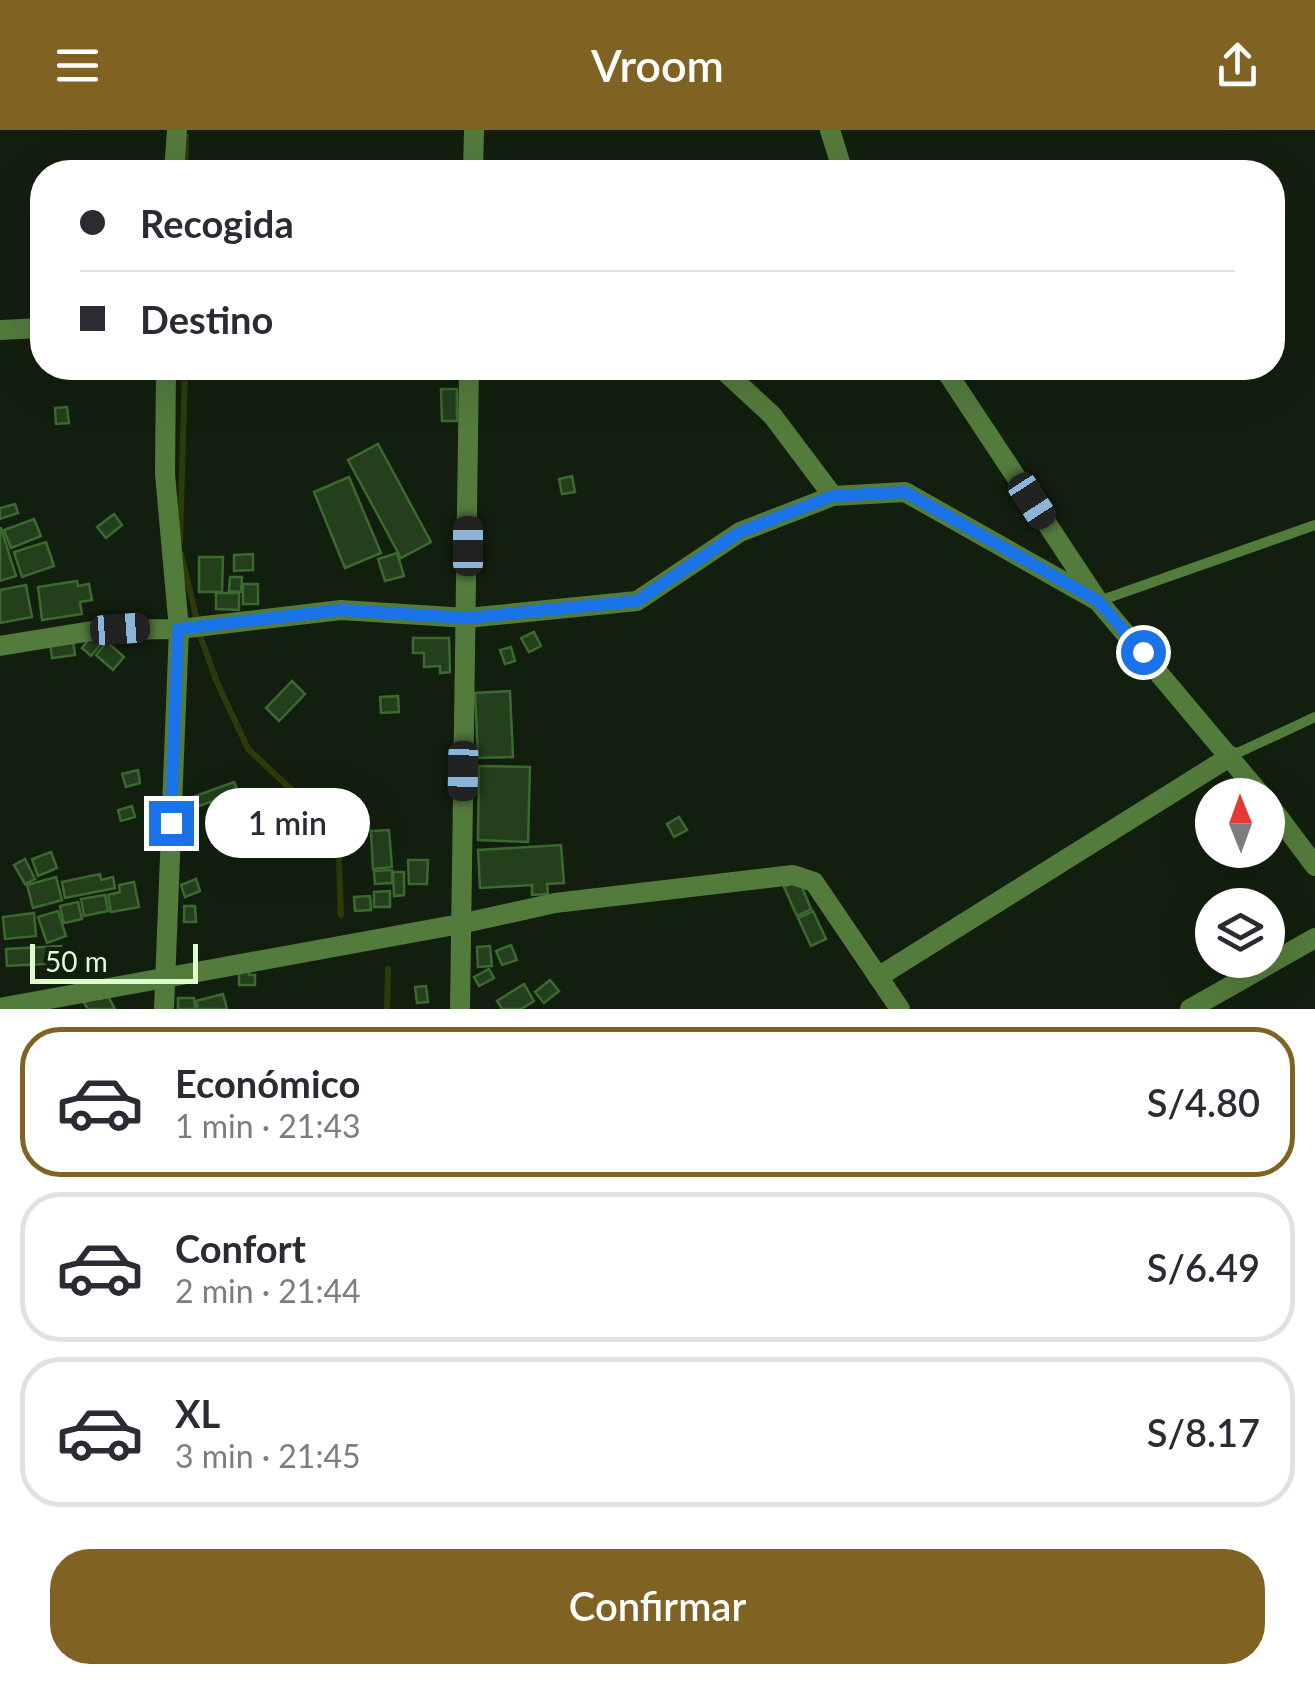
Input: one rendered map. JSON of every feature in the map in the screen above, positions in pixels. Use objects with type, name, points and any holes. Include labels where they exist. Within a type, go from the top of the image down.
[{"type":"street","points":[[175,160],[177,130]]},
{"type":"street","points":[[473,160],[474,130]]},
{"type":"street","points":[[830,130],[839,160]]},
{"type":"street","points":[[0,330],[30,329]]},
{"type":"street","points":[[164,1009],[178,629],[165,474],[166,380]]},
{"type":"street","points":[[460,1009],[469,380]]},
{"type":"street","points":[[734,380],[772,415],[833,496]]},
{"type":"street","points":[[952,380],[1098,601],[1248,778]]},
{"type":"street","points":[[0,646],[98,630],[178,629],[341,610],[467,618],[637,601],[740,532],[833,496],[905,492],[1098,601]]},
{"type":"street","points":[[878,977],[1232,756]]},
{"type":"street","points":[[1285,826],[1315,866]]},
{"type":"street","points":[[0,1008],[555,903],[793,876],[814,882],[900,1009]]},
{"type":"street","points":[[1190,1009],[1315,938]]},
{"type":"lane","points":[[1098,601],[1315,524]]},
{"type":"lane","points":[[1232,756],[1315,717]]},
{"type":"building","points":[[441,389],[457,389],[457,421],[442,421]]},
{"type":"building","points":[[67,407],[69,423],[56,424],[55,408]]},
{"type":"building","points":[[378,444],[431,542],[401,558],[348,460]]},
{"type":"building","points":[[572,476],[575,492],[562,494],[559,479]]},
{"type":"building","points":[[349,477],[381,553],[345,568],[314,492]]},
{"type":"building","points":[[15,504],[18,513],[0,519],[0,508]]},
{"type":"building","points":[[114,514],[122,525],[106,538],[97,527]]},
{"type":"building","points":[[34,519],[41,536],[11,548],[4,530]]},
{"type":"building","points":[[0,528],[16,576],[0,581]]},
{"type":"building","points":[[46,542],[54,566],[22,577],[14,552]]},
{"type":"building","points":[[397,553],[404,576],[385,581],[378,559]]},
{"type":"building","points":[[253,554],[253,570],[234,571],[234,555]]},
{"type":"building","points":[[199,557],[223,557],[222,592],[199,592]]},
{"type":"building","points":[[230,577],[242,577],[241,592],[229,591]]},
{"type":"building","points":[[77,581],[78,586],[89,584],[92,600],[80,602],[82,614],[42,620],[38,587]]},
{"type":"building","points":[[243,584],[258,584],[258,604],[243,604]]},
{"type":"building","points":[[26,585],[32,617],[0,623],[0,590]]},
{"type":"building","points":[[216,593],[239,593],[239,610],[216,609]]},
{"type":"building","points":[[94,632],[104,640],[91,656],[82,648]]},
{"type":"building","points":[[534,632],[541,646],[529,652],[521,638]]},
{"type":"building","points":[[413,638],[449,638],[450,672],[440,673],[440,666],[424,667],[424,653],[413,653]]},
{"type":"building","points":[[73,640],[75,655],[52,658],[50,643]]},
{"type":"building","points":[[107,642],[124,657],[113,670],[96,655]]},
{"type":"building","points":[[511,647],[515,661],[505,664],[500,650]]},
{"type":"building","points":[[292,681],[305,694],[279,721],[266,708]]},
{"type":"building","points":[[510,691],[513,757],[478,758],[475,693]]},
{"type":"building","points":[[398,696],[399,712],[381,713],[380,697]]},
{"type":"building","points":[[479,766],[530,767],[528,842],[478,840]]},
{"type":"building","points":[[138,770],[140,783],[126,787],[122,774]]},
{"type":"building","points":[[234,782],[238,792],[194,808],[190,798]]},
{"type":"building","points":[[132,806],[135,817],[121,821],[118,810]]},
{"type":"building","points":[[679,817],[687,830],[674,837],[667,824]]},
{"type":"building","points":[[389,830],[392,867],[373,869],[371,831]]},
{"type":"building","points":[[561,845],[564,883],[547,884],[548,894],[532,895],[532,885],[480,888],[478,850]]},
{"type":"building","points":[[51,852],[57,868],[38,876],[32,859]]},
{"type":"building","points":[[25,859],[35,879],[25,884],[14,865]]},
{"type":"building","points":[[408,860],[428,860],[427,884],[409,884]]},
{"type":"building","points":[[392,870],[392,883],[375,884],[374,871]]},
{"type":"building","points":[[393,872],[404,872],[404,895],[394,896]]},
{"type":"building","points":[[100,874],[101,880],[113,877],[115,888],[65,898],[62,882]]},
{"type":"building","points":[[56,877],[62,900],[33,908],[27,885]]},
{"type":"building","points":[[196,879],[200,891],[185,897],[181,885]]},
{"type":"building","points":[[799,880],[811,909],[797,916],[784,887]]},
{"type":"building","points":[[134,882],[139,907],[111,912],[108,895],[120,892],[119,885]]},
{"type":"building","points":[[390,891],[390,907],[374,907],[374,892]]},
{"type":"building","points":[[105,895],[108,911],[84,916],[81,899]]},
{"type":"building","points":[[370,896],[371,910],[355,911],[354,897]]},
{"type":"building","points":[[78,902],[82,919],[64,923],[60,906]]},
{"type":"building","points":[[184,906],[195,906],[196,922],[184,922]]},
{"type":"building","points":[[58,911],[66,936],[47,943],[38,917]]},
{"type":"building","points":[[813,911],[826,939],[811,946],[798,918]]},
{"type":"building","points":[[34,913],[36,936],[5,939],[3,917]]},
{"type":"building","points":[[511,945],[517,960],[502,965],[496,951]]},
{"type":"building","points":[[61,946],[62,963],[7,966],[6,949]]},
{"type":"building","points":[[490,946],[492,966],[478,967],[477,947]]},
{"type":"building","points":[[489,969],[494,978],[479,986],[474,977]]},
{"type":"building","points":[[239,970],[255,975],[255,985],[239,985]]},
{"type":"building","points":[[550,980],[559,991],[544,1003],[535,992]]},
{"type":"building","points":[[524,984],[534,1001],[521,1009],[502,1009],[497,1001]]},
{"type":"building","points":[[426,986],[428,1002],[417,1003],[415,987]]},
{"type":"building","points":[[105,991],[115,1009],[88,1009],[84,1003]]},
{"type":"building","points":[[223,994],[227,1009],[198,1009],[196,1001]]},
{"type":"building","points":[[178,998],[194,998],[195,1009],[178,1009]]},
{"type":"waterway","points":[[185,160],[186,136]]},
{"type":"waterway","points":[[180,541],[185,380]]},
{"type":"waterway","points":[[181,554],[197,620]]},
{"type":"waterway","points":[[200,635],[248,749],[338,833],[341,915]]},
{"type":"waterway","points":[[387,1009],[388,969]]},
{"type":"route","points":[[171,823],[178,629],[341,610],[467,618],[637,601],[740,532],[833,496],[905,492],[1098,601],[1143,652]]}]
